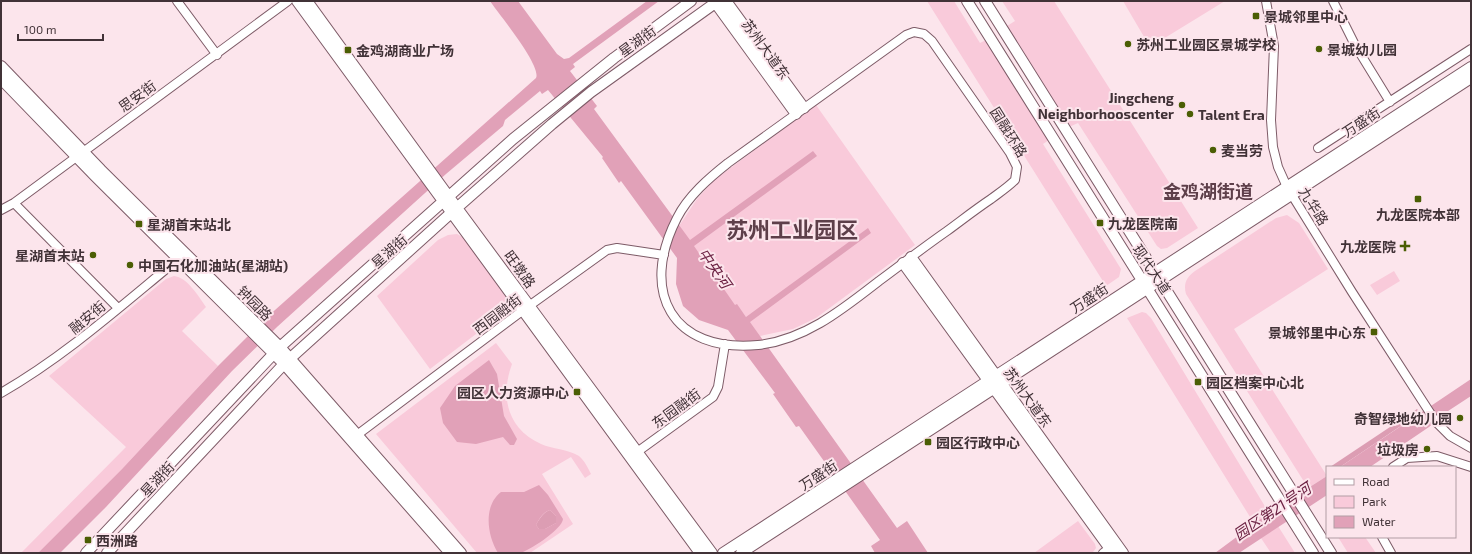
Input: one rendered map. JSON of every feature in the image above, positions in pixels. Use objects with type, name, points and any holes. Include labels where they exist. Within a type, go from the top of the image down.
[{"type":"main road","name":"旺墩路","points":[[297,1],[445,198],[634,455],[712,553]]},
{"type":"main road","name":"旺墩路","points":[[307,1],[424,170]]},
{"type":"main road","name":"星湖街","points":[[86,553],[277,350],[445,198],[513,139],[636,40],[691,1]]},
{"type":"main road","name":"苏州大道东","points":[[726,1],[800,110]]},
{"type":"main road","name":"现代大道","points":[[967,1],[1314,553]]},
{"type":"main road","name":"现代大道","points":[[984,1],[1331,553]]},
{"type":"main road","name":"星湖街","points":[[107,553],[287,362],[454,211],[562,116],[592,92],[715,2]]},
{"type":"main road","name":"苏州大道东","points":[[715,2],[800,110]]},
{"type":"main road","name":"钟园路","points":[[1,66],[80,154]]},
{"type":"main road","name":"万盛街","points":[[995,382],[1148,290],[1289,191],[1471,67]]},
{"type":"main road","name":"万盛街","points":[[723,553],[838,484],[995,382],[1155,272],[1471,78]]},
{"type":"main road","name":"钟园路","points":[[1,79],[80,154],[277,350],[450,553]]},
{"type":"main road","name":"苏州大道东","points":[[907,260],[995,382],[1110,550],[1123,553]]},
{"type":"main road","name":"钟园路","points":[[287,362],[357,435],[461,553]]},
{"type":"main road","name":"旺墩路","points":[[634,455],[700,553]]},
{"type":"main road","name":"万盛街","points":[[741,553],[838,484]]},
{"type":"street","points":[[177,1],[216,55]]},
{"type":"street","name":"思安街","points":[[1,210],[14,203],[288,1]]},
{"type":"street","name":"九华路","points":[[1266,1],[1274,46],[1271,120],[1272,147],[1278,167],[1289,191],[1355,298],[1436,422],[1450,436],[1471,448]]},
{"type":"street","points":[[1333,1],[1355,45],[1390,102]]},
{"type":"street","name":"园融环路","points":[[914,32],[922,34],[932,41],[1010,153],[1016,164],[1017,172],[1014,180],[1010,184],[819,324],[790,338],[770,343],[728,345],[708,341],[693,334],[681,325],[673,315],[665,299],[663,289],[665,251],[678,217],[698,190],[719,171],[800,110],[906,35],[914,32]]},
{"type":"street","points":[[1318,148],[1471,49]]},
{"type":"street","points":[[14,203],[118,308]]},
{"type":"street","name":"西园融街","points":[[357,435],[607,250],[617,248],[665,251]]},
{"type":"street","name":"融安街","points":[[1,393],[51,362],[182,257]]},
{"type":"street","name":"东园融街","points":[[634,455],[713,397],[718,387],[728,345]]},
{"type":"street","points":[[1395,466],[1407,458],[1437,456],[1471,467]]},
{"type":"street","points":[[1383,538],[1391,553]]},
{"type":"green space","points":[[927,1],[954,1],[980,43],[986,40],[1049,140],[1043,144],[1121,269],[1119,277],[1106,286]]},
{"type":"green space","points":[[1002,1],[1054,1],[1198,228],[1167,248],[1161,249],[1157,246],[1078,123],[1069,127],[1007,26],[1015,21]]},
{"type":"green space","points":[[1123,1],[1225,1],[1150,47]]},
{"type":"green space","points":[[816,105],[915,245],[816,318],[793,329],[760,336],[737,305],[735,306],[679,226],[697,199],[714,180]]},
{"type":"green space","points":[[1287,215],[1299,223],[1328,269],[1234,329],[1326,474],[1326,477],[1308,488],[1186,294],[1185,290],[1186,281],[1195,271],[1276,218]]},
{"type":"green space","points":[[457,234],[464,238],[507,299],[509,306],[505,312],[430,369],[377,296],[438,240],[448,235]]},
{"type":"green space","points":[[1394,271],[1400,281],[1377,295],[1370,285]]},
{"type":"green space","points":[[174,276],[184,280],[206,307],[182,331],[218,366],[122,469],[38,553],[21,553],[126,447],[49,376],[166,279]]},
{"type":"green space","points":[[1142,312],[1146,313],[1151,318],[1269,513],[1255,525],[1127,318]]},
{"type":"green space","points":[[496,343],[512,364],[508,376],[507,399],[509,410],[520,430],[541,444],[579,456],[591,474],[585,478],[571,457],[542,474],[573,524],[530,553],[477,553],[376,434]]},
{"type":"green space","points":[[1078,521],[1095,544],[1096,548],[1093,552],[1034,553]]},
{"type":"green space","points":[[1278,526],[1295,553],[1271,553],[1261,538]]},
{"type":"green space","points":[[1339,538],[1366,538],[1376,553],[1348,553]]},
{"type":"shaded area","points":[[1417,409],[1420,413],[1341,466],[1332,466]]},
{"type":"shaded area","points":[[550,510],[556,516],[556,523],[545,529],[539,529],[536,525],[537,523],[544,514]]},
{"type":"water","points":[[490,1],[518,1],[557,54],[564,59],[569,58],[647,1],[659,1],[573,64],[575,67],[570,71],[597,106],[594,109],[690,240],[813,151],[817,156],[694,246],[735,305],[737,304],[746,317],[868,228],[871,233],[750,322],[897,528],[907,521],[928,553],[875,553],[871,546],[880,540],[799,426],[796,427],[773,394],[775,393],[728,330],[699,320],[683,306],[676,284],[677,258],[621,181],[619,183],[602,158],[603,157],[548,90],[542,94],[540,91],[505,120],[503,126],[446,174],[277,327],[232,371],[106,507],[60,553],[38,553],[122,469],[218,366],[266,318],[536,78],[536,72],[526,52],[510,27]]},
{"type":"water","points":[[489,360],[497,374],[504,416],[517,439],[514,445],[510,445],[503,437],[476,444],[457,442],[443,423],[440,408],[455,386]]},
{"type":"water","points":[[1471,379],[1471,396],[1371,466],[1341,466]]},
{"type":"water","points":[[1326,477],[1326,496],[1239,553],[1215,553],[1269,513]]},
{"type":"water","points":[[539,485],[548,495],[563,519],[553,533],[533,547],[523,552],[498,553],[491,538],[489,529],[489,513],[491,505],[501,492],[524,492]],"holes":[[[550,510],[556,516],[556,523],[545,529],[539,529],[536,525],[545,512]]]},
{"type":"place","name":"景城邻里中心","points":[[1256,16]]},
{"type":"place","name":"苏州工业园区景城学校","points":[[1128,44]]},
{"type":"place","name":"景城幼儿园","points":[[1319,49]]},
{"type":"place","name":"金鸡湖商业广场","points":[[348,50]]},
{"type":"place","name":"Jingcheng Neighborhooscenter","points":[[1182,105]]},
{"type":"place","name":"Talent Era","points":[[1190,114]]},
{"type":"place","name":"麦当劳","points":[[1213,150]]},
{"type":"place","name":"九龙医院本部","points":[[1418,199]]},
{"type":"place","name":"九龙医院南","points":[[1100,223]]},
{"type":"place","name":"星湖首末站北","points":[[139,224]]},
{"type":"place","name":"九龙医院","points":[[1405,246]]},
{"type":"place","name":"星湖首末站","points":[[93,255]]},
{"type":"place","name":"中国石化加油站(星湖站)","points":[[130,265]]},
{"type":"place","name":"景城邻里中心东","points":[[1374,332]]},
{"type":"place","name":"园区档案中心北","points":[[1198,382]]},
{"type":"place","name":"园区人力资源中心","points":[[577,392]]},
{"type":"place","name":"奇智绿地幼儿园","points":[[1460,418]]},
{"type":"place","name":"园区行政中心","points":[[928,442]]},
{"type":"place","name":"垃圾房","points":[[1427,449]]},
{"type":"place","name":"西洲路","points":[[88,540]]},
{"type":"district","name":"金鸡湖街道","points":[[1208,191]]},
{"type":"district","name":"苏州工业园区","points":[[792,229]]},
{"type":"water label","name":"中央河","points":[[715,268]]},
{"type":"water label","name":"园区第21号河","points":[[1272,511]]}]
